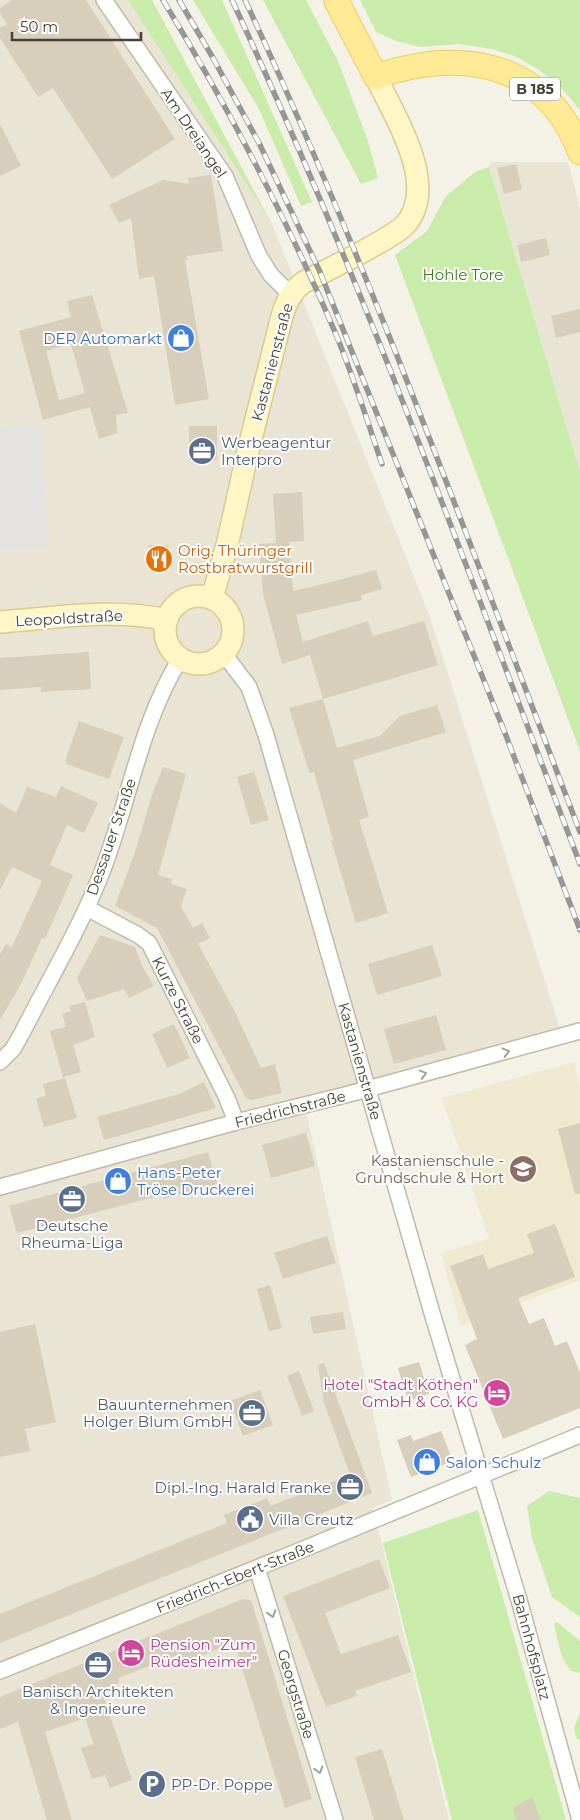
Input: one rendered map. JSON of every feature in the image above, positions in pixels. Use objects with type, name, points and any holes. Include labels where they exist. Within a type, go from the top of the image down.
[{"type":"main road","points":[[336,0],[376,78]]},
{"type":"main road","name":"B 185","points":[[376,78],[389,71],[437,63],[472,63],[501,70],[529,84],[546,98],[569,127],[580,152]]},
{"type":"main road","name":"Kastanienstraße","points":[[212,599],[228,541],[277,335],[284,310],[291,295],[304,282],[395,233],[414,212],[417,204],[416,168],[404,136],[376,78]]},
{"type":"main road","points":[[196,597],[212,599],[224,607],[232,620],[232,642],[224,654],[213,662],[193,664],[180,659],[170,648],[165,635],[170,613],[181,602],[196,597]]},
{"type":"main road","name":"Leopoldstraße","points":[[0,622],[111,614],[146,616],[167,620]]},
{"type":"street","name":"Am Dreiangel","points":[[104,0],[224,176],[259,256],[271,275],[291,295]]},
{"type":"street","name":"Kastanienstraße","points":[[224,654],[249,687],[256,705],[432,1313],[482,1475]]},
{"type":"street","name":"Dessauer Straße","points":[[0,1062],[12,1049],[22,1032],[87,908],[102,871],[143,739],[156,705],[180,659]]},
{"type":"street","name":"Kurze Straße","points":[[87,908],[138,935],[149,943],[227,1098],[236,1122]]},
{"type":"street","name":"Friedrichstraße","points":[[0,1187],[580,1031]]},
{"type":"street","name":"Friedrich-Ebert-Straße","points":[[0,1671],[580,1435]]},
{"type":"street","name":"Bahnhofsplatz","points":[[482,1475],[580,1820]]},
{"type":"street","name":"Georgstraße","points":[[257,1568],[335,1820]]},
{"type":"shaded area","points":[[0,0],[128,0],[272,224],[430,617],[560,1029],[303,1098],[392,1500],[373,1508],[449,1820],[0,1820]]},
{"type":"shaded area","points":[[491,162],[568,162],[580,208],[580,472],[489,167]]},
{"type":"shaded area","points":[[40,424],[50,546],[0,550],[0,427]]},
{"type":"shaded area","name":"Kastanienschule - Grundschule & Hort","points":[[574,1062],[580,1087],[580,1280],[461,1326],[441,1253],[489,1239],[442,1098]]},
{"type":"shaded area","name":"PP-Dr. Poppe","points":[[150,1765],[163,1799],[155,1803],[141,1768]]},
{"type":"green space","points":[[128,0],[152,0],[272,224]]},
{"type":"green space","points":[[193,0],[222,0],[312,202],[301,206],[259,109]]},
{"type":"green space","points":[[263,0],[306,0],[338,61],[368,141],[378,178],[361,184]]},
{"type":"green space","points":[[360,0],[580,0],[580,110],[559,85],[517,57],[492,49],[459,44],[420,47],[396,41],[376,32]]},
{"type":"green space","name":"Hohle Tore","points":[[489,167],[580,472],[580,751],[395,255],[427,231],[446,196],[475,172]]},
{"type":"green space","points":[[549,1491],[580,1498],[580,1617],[552,1597],[532,1538],[527,1506]]},
{"type":"green space","points":[[478,1510],[566,1820],[452,1820],[383,1543]]},
{"type":"green space","points":[[557,1622],[580,1641],[580,1673],[571,1671],[564,1661],[554,1624]]},
{"type":"green space","points":[[580,1714],[580,1739],[577,1740],[574,1727]]},
{"type":"building","points":[[12,0],[86,0],[175,139],[112,179],[53,88],[38,97],[0,38],[0,28],[7,24],[0,13],[0,8]]},
{"type":"building","points":[[0,124],[21,166],[0,176]]},
{"type":"building","points":[[516,164],[522,189],[504,194],[497,168]]},
{"type":"building","points":[[211,175],[223,251],[187,256],[188,260],[185,260],[209,399],[175,405],[154,276],[139,279],[131,218],[119,223],[109,205],[163,180],[189,184],[188,178]]},
{"type":"building","points":[[546,238],[550,255],[521,262],[517,245]]},
{"type":"building","points":[[92,295],[128,413],[116,415],[117,433],[99,439],[90,407],[43,420],[19,331],[71,317],[67,301]],"holes":[[[71,344],[85,393],[59,400],[46,351]]]},
{"type":"building","points":[[580,309],[580,332],[556,338],[551,316]]},
{"type":"building","points":[[189,426],[217,426],[217,460],[189,460]]},
{"type":"building","points":[[302,492],[304,541],[289,542],[293,591],[376,570],[382,589],[361,595],[362,600],[296,615],[303,642],[368,621],[373,636],[424,621],[438,665],[323,699],[310,655],[282,664],[263,594],[259,544],[276,543],[273,494]]},
{"type":"building","points":[[149,545],[168,545],[170,562],[150,562]]},
{"type":"building","points":[[89,652],[91,689],[41,692],[41,687],[0,690],[0,658]]},
{"type":"building","points":[[323,699],[337,748],[380,736],[400,716],[437,705],[446,732],[353,760],[369,817],[359,820],[388,913],[356,923],[331,840],[333,840],[314,772],[310,773],[289,708]]},
{"type":"building","points":[[79,721],[124,737],[109,779],[66,764],[66,758]]},
{"type":"building","points":[[163,767],[186,774],[158,875],[172,879],[171,884],[187,889],[181,906],[193,928],[202,923],[210,938],[198,944],[233,1008],[261,1068],[275,1064],[282,1093],[252,1100],[246,1098],[157,928],[115,906]]},
{"type":"building","points":[[254,772],[269,820],[251,825],[237,777]]},
{"type":"building","points":[[61,786],[98,803],[84,833],[67,825],[50,865],[73,875],[45,939],[42,938],[22,982],[0,1020],[0,954],[6,944],[12,947],[42,881],[12,867],[0,890],[0,803],[16,813],[27,787],[56,797]]},
{"type":"building","points":[[100,935],[135,947],[142,966],[154,986],[129,998],[124,989],[87,1001],[77,978]]},
{"type":"building","points":[[432,945],[442,976],[377,995],[368,964]]},
{"type":"building","points":[[85,1002],[95,1037],[73,1045],[81,1072],[63,1077],[50,1031],[66,1027],[62,1014],[71,1011],[69,1006]]},
{"type":"building","points":[[436,1015],[446,1050],[394,1064],[384,1029]]},
{"type":"building","points":[[174,1024],[190,1058],[167,1068],[152,1034]]},
{"type":"building","points":[[65,1078],[77,1118],[44,1127],[36,1099],[46,1096],[43,1084]]},
{"type":"building","points":[[204,1082],[216,1108],[104,1140],[97,1117],[179,1094]]},
{"type":"building","points":[[580,1123],[580,1194],[575,1194],[558,1129]]},
{"type":"building","points":[[306,1133],[315,1166],[271,1178],[262,1145]]},
{"type":"building","points":[[208,1152],[217,1184],[163,1199],[162,1195],[17,1233],[9,1206]]},
{"type":"building","points":[[555,1224],[575,1277],[518,1298],[529,1324],[544,1318],[555,1346],[567,1341],[580,1373],[580,1408],[503,1439],[465,1345],[477,1339],[450,1266],[483,1254],[488,1269],[534,1253],[527,1234]]},
{"type":"building","points":[[327,1236],[336,1263],[283,1279],[274,1253]]},
{"type":"building","points":[[270,1285],[282,1328],[269,1331],[257,1289]]},
{"type":"building","points":[[343,1312],[346,1329],[313,1334],[310,1317]]},
{"type":"building","points":[[35,1324],[56,1422],[25,1429],[30,1451],[0,1457],[0,1332]]},
{"type":"building","points":[[419,1362],[429,1394],[408,1401],[398,1368]]},
{"type":"building","points":[[324,1363],[372,1493],[0,1643],[0,1614],[227,1523],[224,1515],[267,1498],[270,1506],[350,1475],[324,1403],[318,1365]]},
{"type":"building","points":[[299,1371],[314,1411],[302,1416],[287,1376]]},
{"type":"building","name":"Bauunternehmen Holger Blum GmbH","points":[[260,1390],[273,1425],[243,1436],[230,1401]]},
{"type":"building","points":[[441,1431],[451,1456],[448,1463],[411,1477],[397,1440],[411,1435],[413,1441]]},
{"type":"building","points":[[379,1559],[390,1588],[325,1613],[341,1654],[398,1635],[411,1672],[355,1691],[357,1696],[326,1707],[283,1596]]},
{"type":"building","points":[[243,1599],[251,1600],[312,1799],[285,1808],[234,1642],[184,1663],[180,1654],[118,1678],[119,1683],[101,1690],[132,1780],[110,1788],[105,1775],[92,1779],[81,1748],[94,1744],[85,1718],[45,1732],[72,1820],[47,1820],[18,1722],[0,1729],[0,1697]]},
{"type":"building","points":[[382,1749],[404,1820],[374,1820],[355,1757]]},
{"type":"building","points":[[532,1797],[541,1820],[517,1820],[513,1808]]},
{"type":"railway","points":[[163,0],[233,122],[297,247],[342,348],[382,464]]},
{"type":"railway","points":[[179,0],[259,143],[320,272],[505,733],[580,930]]},
{"type":"railway","points":[[232,0],[280,106],[370,321],[456,538],[580,864]]},
{"type":"railway","points":[[245,0],[335,205],[420,413],[580,832]]},
{"type":"place","name":"DER Automarkt","points":[[181,338]]},
{"type":"place","name":"Werbeagentur Interpro","points":[[202,451]]},
{"type":"place","name":"Orig. Thüringer Rostbratwurstgrill","points":[[159,559]]},
{"type":"place","name":"Kastanienschule - Grundschule & Hort","points":[[523,1169]]},
{"type":"place","name":"Hans-Peter Tröse Druckerei","points":[[118,1181]]},
{"type":"place","name":"Deutsche Rheuma-Liga","points":[[72,1199]]},
{"type":"place","name":"Hotel \"Stadt Köthen\" GmbH & Co. KG","points":[[497,1393]]},
{"type":"place","name":"Bauunternehmen Holger Blum GmbH","points":[[252,1413]]},
{"type":"place","name":"Salon Schulz","points":[[427,1462]]},
{"type":"place","name":"Dipl.-Ing. Harald Franke","points":[[350,1487]]},
{"type":"place","name":"Villa Creutz","points":[[250,1519]]},
{"type":"place","name":"Pension \"Zum Rüdesheimer\"","points":[[131,1653]]},
{"type":"place","name":"Banisch Architekten & Ingenieure","points":[[98,1665]]},
{"type":"place","name":"PP-Dr. Poppe","points":[[152,1784]]}]
